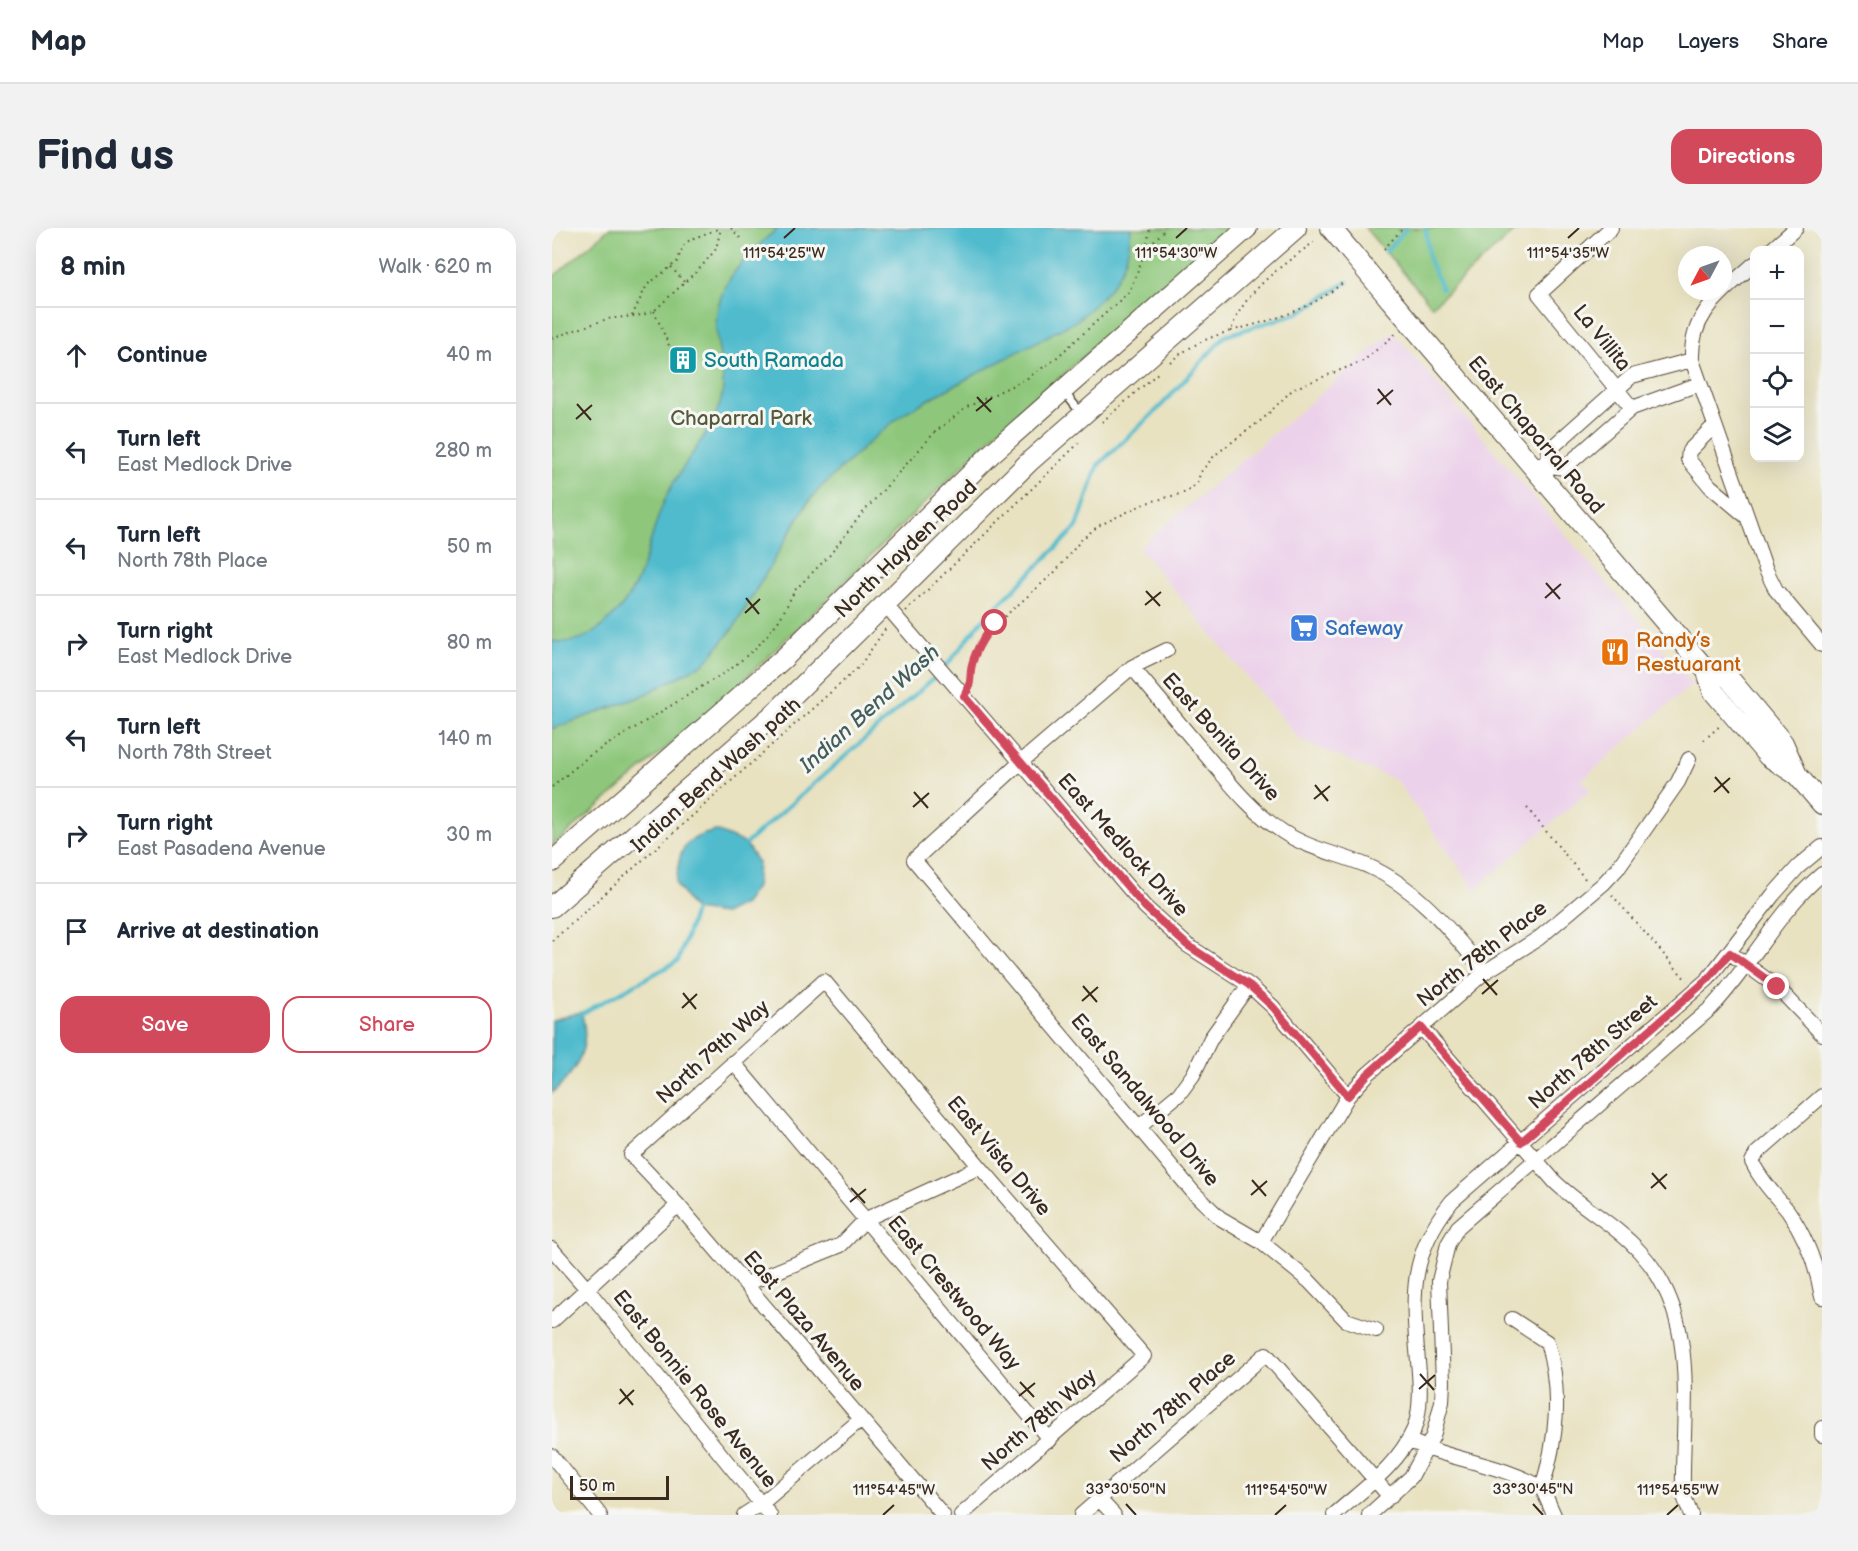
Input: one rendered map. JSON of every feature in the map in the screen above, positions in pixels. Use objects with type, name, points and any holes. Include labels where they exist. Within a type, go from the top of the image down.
[{"type":"main road","name":"North Hayden Road","points":[[552,862],[784,658],[992,453],[1247,228]]},
{"type":"main road","name":"North Hayden Road","points":[[552,907],[776,712],[1030,461],[1296,228]]},
{"type":"main road","name":"East Chaparral Road","points":[[1331,228],[1525,460],[1546,475],[1707,671],[1713,691],[1768,756],[1797,775],[1822,804]]},
{"type":"street","name":"La Villita","points":[[1611,228],[1539,294],[1632,408]]},
{"type":"street","points":[[1776,246],[1796,228]]},
{"type":"street","points":[[1750,269],[1707,309],[1691,339],[1692,360],[1747,517],[1776,590],[1822,645]]},
{"type":"street","points":[[1692,360],[1632,376],[1549,450],[1546,475],[1564,468],[1632,408],[1699,384]]},
{"type":"street","points":[[1585,417],[1601,436]]},
{"type":"street","points":[[1714,426],[1689,451],[1688,459],[1710,486],[1747,517]]},
{"type":"street","name":"East Medlock Drive","points":[[884,603],[1164,926],[1187,945],[1249,985],[1273,1007],[1348,1096]]},
{"type":"street","points":[[1021,762],[1131,667],[1167,650]]},
{"type":"street","name":"East Bonita Drive","points":[[1131,667],[1236,790],[1258,812],[1283,832],[1316,849],[1368,866],[1412,892],[1437,915],[1485,972]]},
{"type":"street","name":"North 78th Place","points":[[1261,1242],[1348,1096],[1368,1074],[1485,972],[1539,938],[1599,887],[1617,869],[1678,782],[1689,759]]},
{"type":"street","name":"East Sandalwood Drive","points":[[1021,762],[914,860],[1193,1192],[1220,1218],[1261,1242],[1309,1281],[1346,1320],[1376,1330]]},
{"type":"street","name":"North 78th Street","points":[[1334,1515],[1390,1466],[1415,1427],[1419,1406],[1420,1378],[1413,1307],[1421,1251],[1434,1223],[1452,1201],[1708,979],[1773,895],[1798,867],[1822,847]]},
{"type":"street","name":"North 78th Street","points":[[1369,1515],[1411,1477],[1427,1450],[1442,1402],[1439,1281],[1448,1244],[1468,1215],[1711,1008],[1748,965],[1796,900],[1822,874]]},
{"type":"street","points":[[1730,953],[1792,1001],[1822,1034]]},
{"type":"street","name":"North 79th Way","points":[[631,1155],[824,981]]},
{"type":"street","name":"East Vista Drive","points":[[824,981],[980,1167],[1144,1356]]},
{"type":"street","points":[[1139,1127],[1179,1094],[1193,1075],[1211,1038],[1249,985]]},
{"type":"street","points":[[1421,1027],[1574,1200],[1640,1251],[1667,1293],[1678,1323],[1684,1351],[1683,1494],[1690,1515]]},
{"type":"street","name":"East Crestwood Way","points":[[733,1062],[1050,1440]]},
{"type":"street","points":[[1822,1096],[1757,1153],[1752,1162],[1758,1175],[1789,1213],[1808,1246],[1822,1297]]},
{"type":"street","name":"East Plaza Avenue","points":[[631,1155],[678,1205],[943,1515]]},
{"type":"street","points":[[746,1284],[841,1245],[866,1219],[980,1167]]},
{"type":"street","points":[[552,1321],[678,1205]]},
{"type":"street","points":[[552,1250],[587,1289]]},
{"type":"street","name":"East Bonnie Rose Avenue","points":[[587,1289],[770,1515]]},
{"type":"street","points":[[1512,1319],[1547,1342],[1556,1370],[1557,1406],[1553,1453],[1542,1488]]},
{"type":"street","name":"North 78th Place","points":[[1081,1515],[1266,1354],[1375,1479]]},
{"type":"street","name":"North 78th Way","points":[[961,1515],[1144,1356]]},
{"type":"street","points":[[744,1515],[761,1504],[860,1420]]},
{"type":"street","points":[[1822,1428],[1822,1435]]},
{"type":"street","points":[[1408,1440],[1427,1450],[1519,1474],[1542,1488],[1554,1515]]},
{"type":"street","points":[[552,1456],[600,1515]]},
{"type":"street","points":[[1375,1479],[1390,1497]]},
{"type":"street","points":[[1099,1498],[1114,1515]]},
{"type":"lane","points":[[1063,390],[1083,415]]},
{"type":"path","points":[[632,316],[647,285],[677,262],[683,246],[691,240],[721,228]]},
{"type":"path","points":[[552,338],[599,321],[654,311],[685,284],[716,249],[721,228]]},
{"type":"path","points":[[731,228],[740,238]]},
{"type":"path","points":[[552,788],[589,756],[732,668],[758,646],[780,619],[795,590],[829,556],[860,516],[928,439],[954,415],[1026,379],[1054,360],[1129,292],[1146,250],[1150,228]]},
{"type":"path","points":[[1146,250],[1166,228]]},
{"type":"path","points":[[1384,249],[1403,228]]},
{"type":"path","points":[[1232,331],[1237,313],[1248,298],[1314,242]]},
{"type":"path","points":[[671,267],[685,284]]},
{"type":"path","points":[[1102,422],[1176,356],[1214,335],[1300,312],[1328,296],[1345,281]]},
{"type":"path","points":[[654,311],[674,357]]},
{"type":"path","points":[[964,696],[971,686],[971,668],[985,634],[1056,571],[1082,539],[1131,509],[1187,492],[1198,482],[1200,473],[1215,455],[1264,418],[1293,389],[1363,361],[1410,323]]},
{"type":"path","points":[[906,610],[1082,440]]},
{"type":"path","name":"Indian Bend Wash path","points":[[552,941],[859,667],[886,628],[892,625]]},
{"type":"path","points":[[1704,740],[1722,724]]},
{"type":"path","points":[[1527,808],[1690,985]]},
{"type":"shaded area","points":[[1393,332],[1692,684],[1582,780],[1590,790],[1475,889],[1396,780],[1300,740],[1139,548]]},
{"type":"green space","name":"Chaparral Park","points":[[610,228],[1232,228],[999,430],[735,689],[552,846],[552,278]]},
{"type":"green space","points":[[1365,228],[1518,228],[1432,306]]},
{"type":"water","points":[[778,228],[1131,228],[1126,258],[1115,281],[1076,321],[906,412],[876,436],[820,488],[806,505],[735,626],[705,663],[640,697],[552,729],[552,641],[578,640],[591,634],[617,611],[629,596],[644,564],[667,495],[711,424],[721,400],[723,377],[716,320],[724,289],[742,263]]},
{"type":"water","points":[[716,831],[745,843],[758,863],[756,887],[744,904],[724,914],[694,910],[676,884],[679,862],[684,848],[695,838]]},
{"type":"water","points":[[581,1012],[585,1036],[580,1057],[569,1076],[552,1093],[552,1020]]},
{"type":"waterway","name":"Indian Bend Wash","points":[[1385,252],[1407,228]]},
{"type":"waterway","points":[[1426,228],[1429,260],[1442,289]]},
{"type":"waterway","name":"Indian Bend Wash","points":[[742,847],[943,670],[981,622],[1077,527],[1098,465],[1160,407],[1225,336],[1300,312],[1347,282]]},
{"type":"waterway","name":"Indian Bend Wash","points":[[579,1015],[678,961],[696,908]]},
{"type":"place","name":"South Ramada","points":[[683,360]]},
{"type":"place","name":"Safeway","points":[[1304,628]]},
{"type":"place","name":"Randy’s Restuarant","points":[[1615,652]]},
{"type":"route","points":[[995,623],[985,634],[977,650],[971,668],[971,686],[964,696],[1145,907],[1187,945],[1249,985],[1273,1007],[1348,1096],[1368,1074],[1421,1027],[1521,1142],[1708,979],[1730,953],[1777,987]]}]
